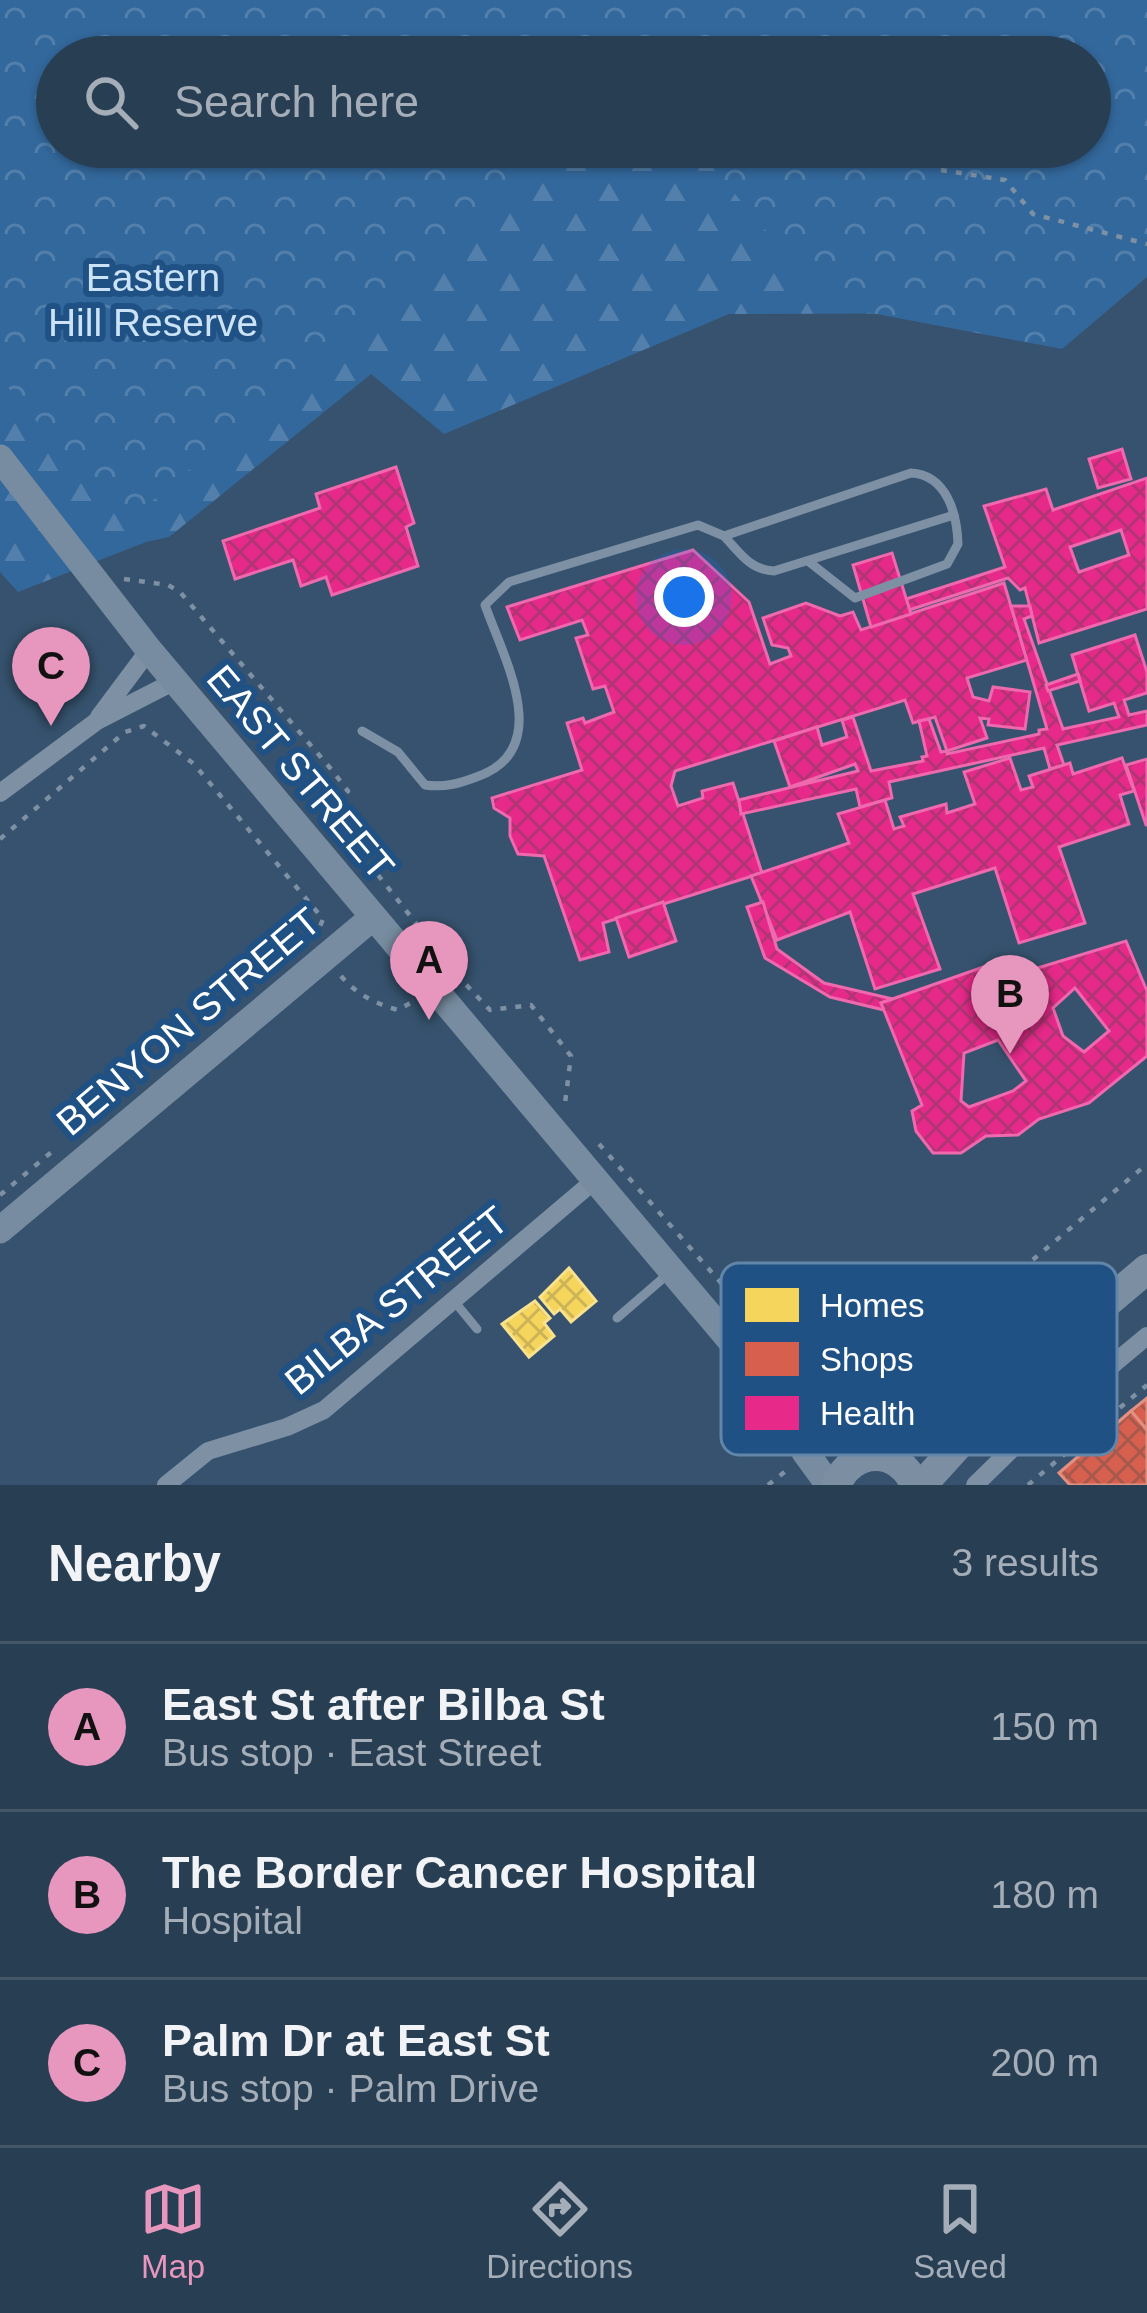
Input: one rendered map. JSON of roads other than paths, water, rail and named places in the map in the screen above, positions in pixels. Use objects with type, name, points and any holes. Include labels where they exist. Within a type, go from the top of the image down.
[{"type":"main road","name":"EAST STREET","points":[[0,458],[149,650],[721,1328]]},
{"type":"main road","name":"BENYON STREET","points":[[0,1229],[372,918]]},
{"type":"main road","points":[[1117,1294],[1147,1269]]},
{"type":"main road","name":"EAST STREET","points":[[807,1455],[832,1485]]},
{"type":"main road","points":[[832,1485],[845,1467],[873,1455],[904,1466],[919,1485],[949,1455]]},
{"type":"street","points":[[97,721],[149,650]]},
{"type":"street","points":[[0,794],[97,721],[175,681]]},
{"type":"street","name":"BILBA STREET","points":[[166,1485],[208,1450],[287,1427],[324,1410],[596,1180]]},
{"type":"street","points":[[1117,1361],[1147,1336]]},
{"type":"street","points":[[984,1481],[1007,1455]]},
{"type":"lane","points":[[724,536],[911,472],[922,473],[941,487],[954,515],[958,544],[947,564],[855,598],[808,561]]},
{"type":"lane","points":[[362,731],[398,752],[425,785],[459,784],[491,772],[511,756],[521,710],[485,605],[509,582],[698,525],[724,536],[749,564],[774,571],[954,515]]},
{"type":"lane","points":[[617,1318],[673,1270]]},
{"type":"lane","points":[[453,1301],[477,1329]]},
{"type":"place","name":"Palm Dr at East St","points":[[51,726]]},
{"type":"place","name":"East St after Bilba St","points":[[429,1020]]},
{"type":"place","name":"The Border Cancer Hospital","points":[[1010,1054]]},
{"type":"park label","name":"Eastern Hill Reserve","points":[[153,300]]}]
